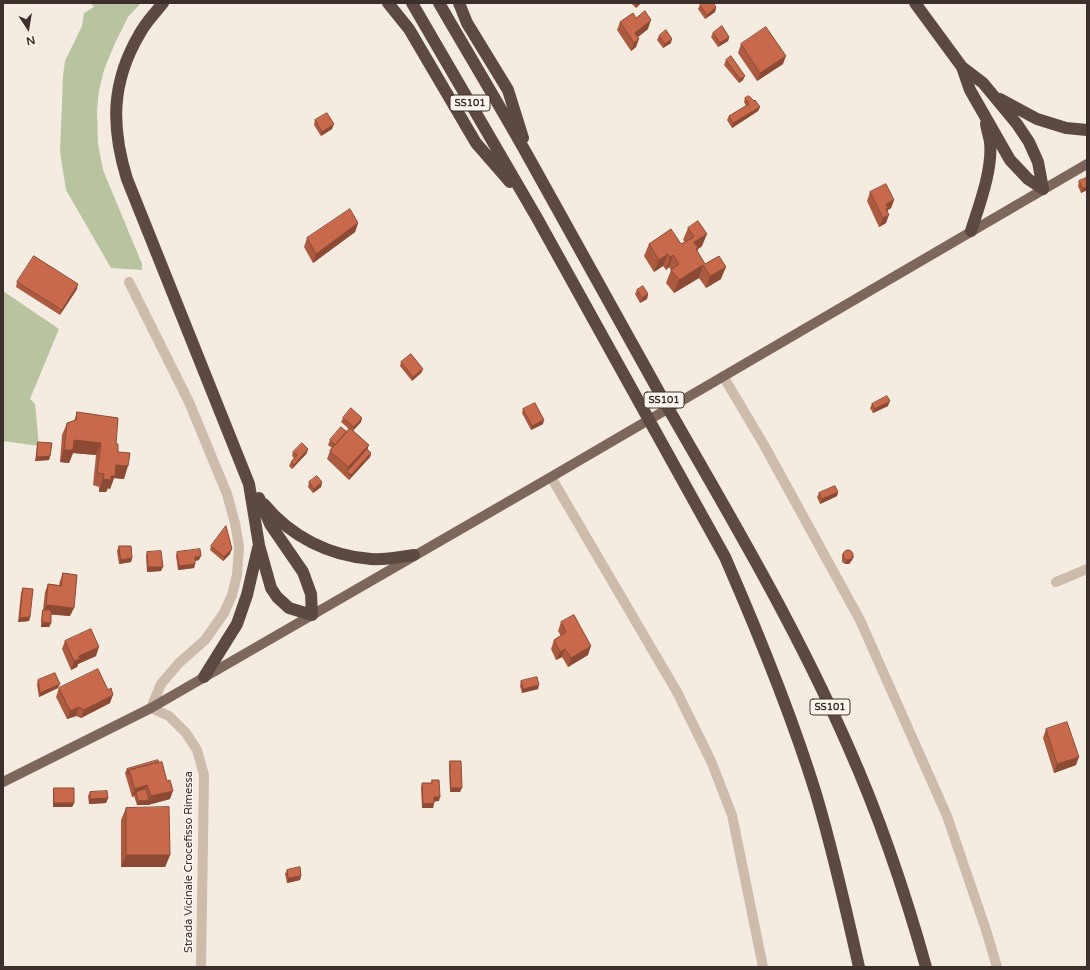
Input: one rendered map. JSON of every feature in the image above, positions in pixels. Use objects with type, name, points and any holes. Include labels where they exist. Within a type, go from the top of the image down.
[{"type":"highway","points":[[163,3],[139,33],[122,75],[116,107],[116,136],[119,151],[127,179],[249,484],[259,545],[271,588],[277,597],[288,608],[312,615],[311,594],[303,572],[270,524],[260,498]]},
{"type":"highway","points":[[388,3],[409,29],[476,143],[528,202]]},
{"type":"highway","name":"SS101","points":[[412,3],[528,202],[725,557],[781,691],[816,794],[840,883],[859,967]]},
{"type":"highway","name":"SS101","points":[[439,3],[529,158],[628,338],[767,583],[816,679],[848,746],[890,849],[926,967]]},
{"type":"highway","points":[[459,3],[467,22],[508,90],[529,158]]},
{"type":"highway","points":[[915,3],[962,67],[970,90],[1010,160],[1028,179],[1043,189]]},
{"type":"highway","points":[[962,67],[983,82],[1017,124],[1029,142],[1038,162],[1043,189]]},
{"type":"highway","points":[[995,97],[1036,119],[1066,128],[1087,130]]},
{"type":"highway","points":[[971,232],[988,170],[990,144],[984,115]]},
{"type":"highway","points":[[249,484],[272,513],[291,529],[318,546],[354,557],[372,559],[414,555]]},
{"type":"highway","points":[[204,677],[237,624],[247,595],[259,545]]},
{"type":"main road","points":[[3,782],[151,708],[551,477],[1087,164]]},
{"type":"street","points":[[129,282],[189,402],[226,494],[235,523],[238,547],[237,575],[232,595],[224,613],[205,640],[179,663],[161,684],[151,708]]},
{"type":"street","points":[[723,376],[764,445],[860,620],[947,816],[997,967]]},
{"type":"street","points":[[551,477],[677,692],[711,761],[732,815],[763,967]]},
{"type":"street","points":[[1056,582],[1087,569]]},
{"type":"street","name":"Strada Vicinale Crocefisso Rimessa","points":[[151,708],[170,716],[186,733],[197,750],[204,775],[201,967]]},
{"type":"green space","points":[[91,3],[141,3],[128,17],[115,43],[104,70],[99,90],[97,110],[98,144],[103,170],[142,264],[142,270],[111,268],[66,190],[60,152],[65,61],[82,26],[84,13],[94,7]]},
{"type":"green space","points":[[3,291],[59,329],[30,399],[35,404],[39,446],[3,441]]},
{"type":"building","points":[[702,3],[713,3],[716,7],[707,15],[700,5]]},
{"type":"building","points":[[645,11],[651,20],[635,33],[639,39],[634,43],[620,22],[633,13],[636,18]]},
{"type":"building","points":[[722,26],[729,37],[720,43],[713,33]]},
{"type":"building","points":[[766,27],[786,56],[760,73],[741,44]]},
{"type":"building","points":[[666,30],[672,39],[665,44],[659,36]]},
{"type":"building","points":[[731,56],[745,76],[740,79],[726,60]]},
{"type":"building","points":[[749,96],[754,101],[755,100],[760,107],[733,123],[729,116],[749,104],[745,98]]},
{"type":"building","points":[[327,113],[334,124],[322,132],[315,120]]},
{"type":"building","points":[[1086,178],[1087,187],[1083,189],[1079,181]]},
{"type":"building","points":[[886,184],[894,200],[886,204],[888,208],[886,209],[889,215],[883,218],[870,192]]},
{"type":"building","points":[[350,209],[358,223],[316,254],[307,238]]},
{"type":"building","points":[[698,221],[707,234],[694,242],[698,248],[696,249],[705,264],[719,256],[726,267],[710,276],[703,265],[679,280],[671,270],[679,264],[673,255],[670,257],[668,254],[659,260],[649,244],[671,229],[681,244],[694,237],[688,228]]},
{"type":"building","points":[[34,256],[78,284],[62,310],[17,282]]},
{"type":"building","points":[[643,286],[648,294],[642,298],[637,290]]},
{"type":"building","points":[[411,354],[423,369],[413,377],[401,362]]},
{"type":"building","points":[[887,396],[890,401],[875,409],[872,404]]},
{"type":"building","points":[[535,403],[544,420],[532,426],[523,409]]},
{"type":"building","points":[[351,408],[362,418],[354,427],[343,418]]},
{"type":"building","points":[[77,412],[118,418],[116,444],[118,444],[118,452],[130,453],[128,466],[116,465],[115,476],[111,476],[111,480],[103,479],[104,474],[97,473],[101,443],[74,440],[73,450],[64,450],[67,423],[76,420]]},
{"type":"building","points":[[341,427],[347,432],[335,445],[330,440]]},
{"type":"building","points":[[350,428],[369,445],[348,467],[330,451]]},
{"type":"building","points":[[38,442],[52,443],[50,456],[37,457]]},
{"type":"building","points":[[302,443],[308,449],[294,465],[291,462],[297,455],[293,452]]},
{"type":"building","points":[[367,449],[371,453],[351,475],[347,472]]},
{"type":"building","points":[[317,476],[322,482],[314,489],[309,482]]},
{"type":"building","points":[[835,486],[838,492],[822,499],[819,493]]},
{"type":"building","points":[[226,526],[232,549],[224,557],[211,546]]},
{"type":"building","points":[[119,546],[131,546],[132,558],[121,560]]},
{"type":"building","points":[[200,549],[201,556],[195,557],[195,564],[179,566],[177,552]]},
{"type":"building","points":[[846,550],[850,550],[852,551],[852,559],[846,560],[843,557],[843,553]]},
{"type":"building","points":[[161,551],[163,567],[148,567],[147,552]]},
{"type":"building","points":[[63,573],[77,575],[74,608],[46,605],[48,584],[61,586]]},
{"type":"building","points":[[23,588],[33,589],[30,617],[20,618]]},
{"type":"building","points":[[43,610],[51,610],[51,623],[42,622]]},
{"type":"building","points":[[574,615],[591,646],[571,658],[565,649],[560,652],[554,640],[566,632],[561,622]]},
{"type":"building","points":[[91,629],[99,647],[79,656],[80,659],[74,661],[65,641]]},
{"type":"building","points":[[98,669],[108,690],[111,688],[113,695],[84,710],[79,707],[70,711],[59,688]]},
{"type":"building","points":[[55,673],[60,684],[40,693],[38,680]]},
{"type":"building","points":[[537,677],[539,685],[523,689],[521,681]]},
{"type":"building","points":[[1067,722],[1079,757],[1057,764],[1046,729]]},
{"type":"building","points":[[158,760],[159,762],[129,770],[128,774],[127,769]]},
{"type":"building","points":[[450,761],[461,761],[462,788],[451,788]]},
{"type":"building","points":[[162,762],[167,781],[170,780],[173,791],[151,796],[147,785],[135,789],[129,770]]},
{"type":"building","points":[[432,780],[439,780],[440,797],[434,797],[434,803],[423,804],[422,783],[432,783]]},
{"type":"building","points":[[54,788],[74,788],[74,803],[54,803]]},
{"type":"building","points":[[146,789],[149,800],[138,801],[136,792]]},
{"type":"building","points":[[107,791],[108,798],[90,799],[90,792]]},
{"type":"building","points":[[169,807],[170,855],[126,855],[126,808]]},
{"type":"building","points":[[300,867],[301,876],[288,878],[287,870]]}]
